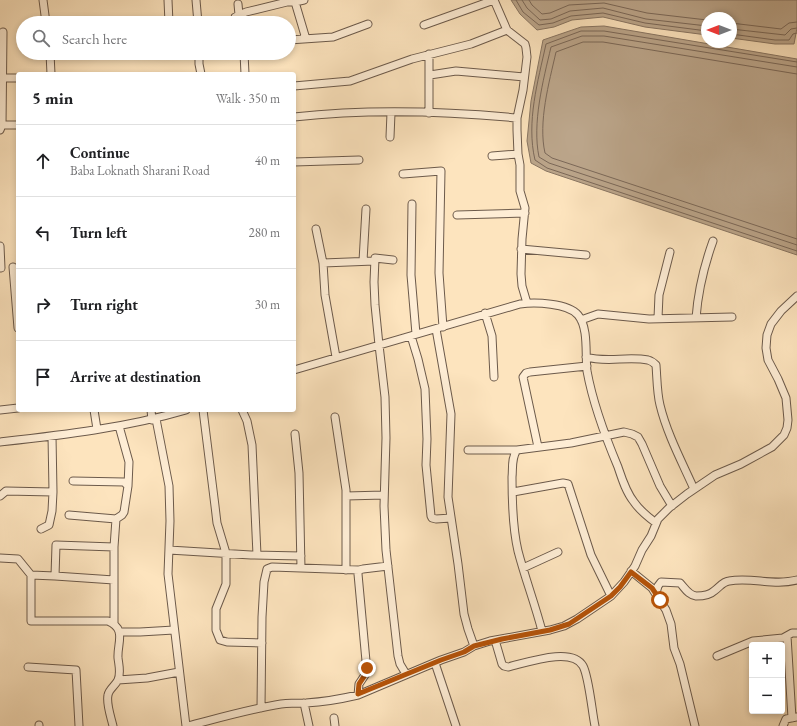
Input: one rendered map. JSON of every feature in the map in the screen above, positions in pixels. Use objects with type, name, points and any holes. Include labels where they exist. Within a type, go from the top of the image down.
[{"type":"street","points":[[43,0],[45,16]]},
{"type":"street","points":[[168,0],[169,16]]},
{"type":"street","points":[[196,0],[197,16]]},
{"type":"street","points":[[238,4],[239,15],[289,2],[304,0]]},
{"type":"street","points":[[424,25],[494,0],[507,30],[525,44],[524,77],[517,118],[520,191],[525,208],[521,249],[522,286],[527,303]]},
{"type":"street","points":[[289,2],[295,16]]},
{"type":"street","points":[[296,18],[306,40]]},
{"type":"street","points":[[296,40],[333,37],[368,24]]},
{"type":"street","points":[[296,86],[350,82],[401,63],[429,54],[471,44],[507,30]]},
{"type":"street","points":[[3,32],[1,127],[16,125]]},
{"type":"street","points":[[429,54],[429,113]]},
{"type":"street","points":[[50,60],[51,72]]},
{"type":"street","points":[[199,60],[201,72]]},
{"type":"street","points":[[244,60],[245,72]]},
{"type":"street","points":[[430,75],[456,71],[524,77]]},
{"type":"street","points":[[3,78],[16,78]]},
{"type":"street","points":[[296,117],[367,112],[477,114],[517,118]]},
{"type":"street","points":[[390,137],[391,113]]},
{"type":"street","points":[[492,156],[518,154]]},
{"type":"street","points":[[296,162],[359,160]]},
{"type":"street","points":[[403,174],[441,171],[439,328],[451,414],[448,498],[464,614],[474,646]]},
{"type":"street","points":[[412,204],[411,275],[414,335],[425,389],[427,439],[426,465],[431,516],[432,518],[436,519],[451,518]]},
{"type":"street","points":[[364,261],[366,209]]},
{"type":"street","points":[[457,215],[525,213]]},
{"type":"street","points":[[316,229],[323,263],[325,295],[336,356]]},
{"type":"street","points":[[696,318],[699,291],[713,241]]},
{"type":"street","points":[[0,246],[1,268],[15,266],[16,287]]},
{"type":"street","points":[[521,249],[586,255]]},
{"type":"street","points":[[658,318],[659,295],[670,252]]},
{"type":"street","points":[[323,263],[374,261],[375,258],[393,260]]},
{"type":"street","points":[[374,261],[378,345],[385,397],[386,438],[384,495],[388,566],[398,656],[400,664],[406,674]]},
{"type":"street","points":[[152,412],[169,486],[170,521],[168,574],[179,672],[187,726],[292,702],[304,703],[346,698],[464,652],[474,646],[569,624],[611,596],[631,572],[651,536],[658,519],[694,489],[723,471],[768,450],[784,435],[788,428],[786,398],[768,360],[766,348],[767,335],[771,324],[781,311],[797,296]]},
{"type":"street","points":[[296,369],[336,356],[439,328],[485,313],[527,303],[568,308],[575,312],[581,320],[585,333],[587,366],[594,402],[605,436],[629,494],[644,514],[656,523]]},
{"type":"street","points":[[485,313],[490,327],[492,341],[494,378]]},
{"type":"street","points":[[581,320],[598,314],[639,318],[732,317]]},
{"type":"street","points":[[586,357],[600,360],[649,360],[656,365],[662,412],[694,489]]},
{"type":"street","points":[[538,447],[524,377],[530,372],[587,366]]},
{"type":"street","points":[[0,410],[16,408]]},
{"type":"street","points":[[94,412],[97,429]]},
{"type":"street","points":[[0,442],[119,426],[179,412]]},
{"type":"street","points":[[204,412],[217,523],[226,553],[226,584],[216,609],[217,636],[220,640],[226,642],[262,643]]},
{"type":"street","points":[[243,412],[248,421],[252,445],[257,555]]},
{"type":"street","points":[[335,417],[346,496],[346,570]]},
{"type":"street","points":[[69,515],[116,519],[124,512],[128,486],[129,462],[119,426]]},
{"type":"street","points":[[468,450],[517,450],[624,432],[632,434],[638,437],[649,458],[660,486],[672,506]]},
{"type":"street","points":[[296,434],[299,473],[302,568]]},
{"type":"street","points":[[41,529],[49,525],[52,511],[52,436]]},
{"type":"street","points":[[517,450],[514,454],[513,462],[515,530],[518,550],[535,603],[542,631]]},
{"type":"street","points":[[73,481],[124,482],[128,486]]},
{"type":"street","points":[[513,492],[563,483],[568,484],[591,555],[611,596]]},
{"type":"street","points":[[0,496],[6,491],[53,492]]},
{"type":"street","points":[[346,496],[384,495]]},
{"type":"street","points":[[113,726],[108,694],[118,680],[120,668],[118,659],[120,644],[119,632],[114,623],[114,548],[116,519]]},
{"type":"street","points":[[56,576],[56,545],[114,548]]},
{"type":"street","points":[[169,550],[301,556]]},
{"type":"street","points":[[523,568],[558,552]]},
{"type":"street","points":[[0,558],[18,559],[31,576],[31,621],[100,620],[114,623]]},
{"type":"street","points":[[261,708],[264,582],[267,569],[272,567],[359,570],[388,566]]},
{"type":"street","points":[[358,694],[359,684],[367,672],[358,581],[359,570]]},
{"type":"street","points":[[631,572],[643,579],[652,588],[666,610],[671,624],[674,648],[680,664],[696,726]]},
{"type":"street","points":[[31,576],[56,576],[114,580]]},
{"type":"street","points":[[656,593],[661,582],[680,583],[689,593],[695,596],[713,592],[722,583],[730,581],[750,579],[766,582],[797,580]]},
{"type":"street","points":[[119,632],[174,630]]},
{"type":"street","points":[[717,656],[753,641],[775,639],[792,633],[797,633]]},
{"type":"street","points":[[782,726],[786,719],[794,718],[787,636]]},
{"type":"street","points":[[495,640],[502,664],[504,666],[508,667],[558,656],[574,658],[579,661],[585,670],[595,726]]},
{"type":"street","points":[[435,663],[456,726]]},
{"type":"street","points":[[28,667],[76,670],[79,726]]},
{"type":"street","points":[[118,680],[147,678],[179,672]]},
{"type":"street","points":[[304,703],[309,726]]},
{"type":"street","points":[[334,718],[335,726]]},
{"type":"water","points":[[511,0],[797,0],[797,28],[794,44],[775,44],[737,39],[737,12],[701,12],[701,34],[645,27],[603,17],[572,20],[554,27],[537,30],[520,14]]},
{"type":"water","points":[[604,26],[701,43],[701,48],[733,48],[797,59],[797,255],[546,171],[531,163],[527,141],[531,101],[543,40],[581,27]]},
{"type":"route","points":[[367,668],[367,672],[359,684],[358,694],[464,652],[474,646],[550,630],[569,624],[611,596],[631,572],[643,579],[655,591],[660,600]]}]
